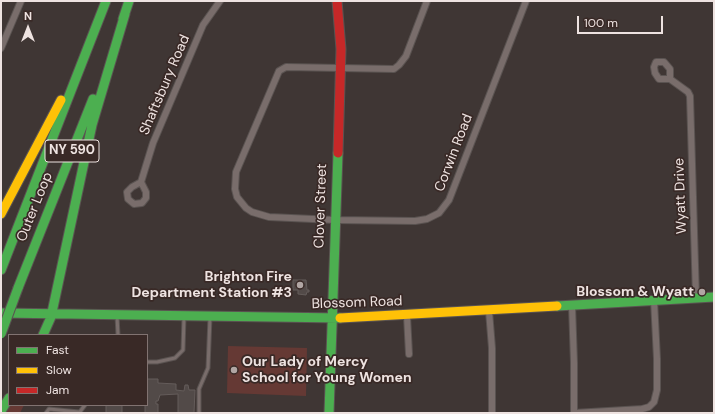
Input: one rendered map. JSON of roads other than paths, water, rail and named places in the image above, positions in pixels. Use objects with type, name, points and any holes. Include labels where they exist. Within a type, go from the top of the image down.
[{"type":"main road","name":"NY 590","points":[[1,270],[106,1]]},
{"type":"main road","name":"Outer Loop","points":[[1,334],[129,1]]},
{"type":"main road","name":"Clover Street","points":[[329,413],[340,69],[340,20],[337,1]]},
{"type":"main road","points":[[43,334],[52,314],[91,131],[125,14]]},
{"type":"main road","points":[[1,214],[89,46]]},
{"type":"main road","name":"Blossom Road","points":[[1,313],[332,319],[407,316],[714,297]]},
{"type":"main road","points":[[1,411],[8,400]]},
{"type":"street","points":[[1,48],[21,1]]},
{"type":"street","name":"Shaftsbury Road","points":[[141,182],[153,143],[203,25],[220,1]]},
{"type":"street","points":[[340,20],[342,1]]},
{"type":"street","name":"Corwin Road","points":[[427,1],[409,48],[399,65],[390,70],[286,67],[279,72],[237,168],[234,185],[237,197],[243,205],[252,212],[262,216],[335,220],[421,220],[432,218],[442,210],[449,200],[526,1]]},
{"type":"street","name":"Wyatt Drive","points":[[670,79],[689,94],[696,298]]},
{"type":"street","points":[[572,305],[574,413],[642,409],[649,407],[654,402],[657,390],[654,300]]},
{"type":"street","points":[[489,311],[493,355],[492,413]]},
{"type":"street","points":[[407,316],[409,354]]},
{"type":"lane","points":[[117,315],[118,334]]},
{"type":"lane","points":[[148,362],[157,362],[175,358],[183,350],[184,316]]},
{"type":"lane","points":[[199,413],[199,389],[208,368],[210,316]]},
{"type":"lane","points":[[46,413],[50,409],[79,413]]},
{"type":"place","name":"Brighton Fire Department Station #3","points":[[300,285]]},
{"type":"place","name":"Blossom & Wyatt","points":[[702,292]]},
{"type":"place","name":"Our Lady of Mercy School for Young Women","points":[[234,370]]}]
